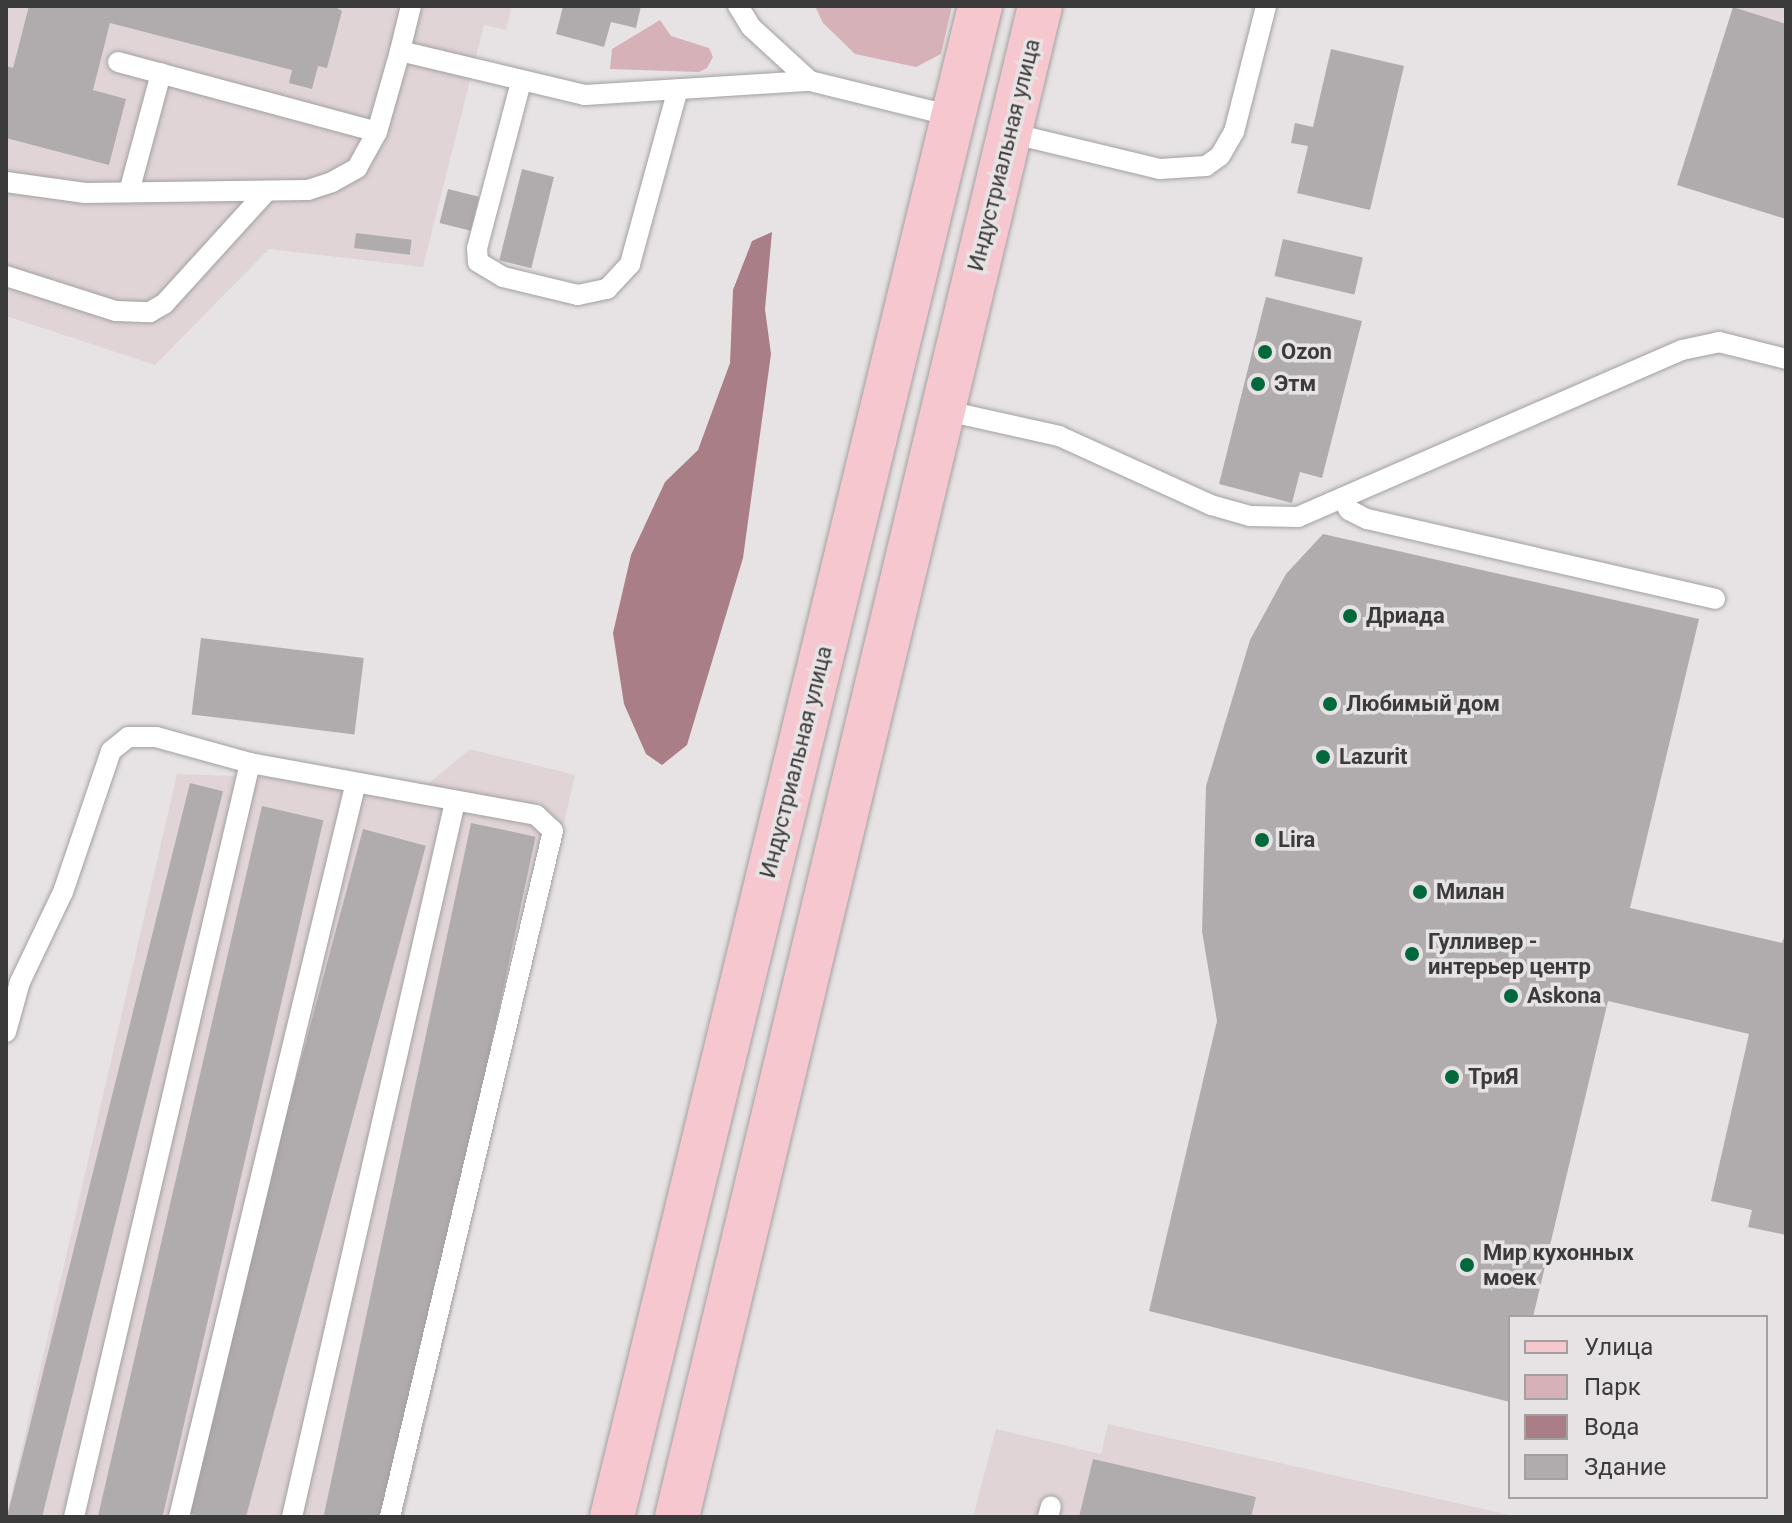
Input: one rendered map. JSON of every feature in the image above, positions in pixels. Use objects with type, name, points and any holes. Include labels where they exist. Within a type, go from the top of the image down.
[{"type":"main road","name":"Индустриальная улица","points":[[612,1517],[980,6]]},
{"type":"main road","name":"Индустриальная улица","points":[[677,1517],[1040,6]]},
{"type":"lane","points":[[6,182],[56,191],[129,192],[308,190],[332,182],[357,168],[377,132],[411,6]]},
{"type":"lane","points":[[738,6],[780,57],[810,81]]},
{"type":"lane","points":[[1010,133],[1160,169],[1206,166],[1220,156],[1234,132],[1266,6]]},
{"type":"lane","points":[[400,51],[585,95],[810,81],[953,116]]},
{"type":"lane","points":[[118,62],[377,132]]},
{"type":"lane","points":[[129,192],[161,73]]},
{"type":"lane","points":[[521,82],[477,248],[478,262],[503,277],[578,295],[607,289],[630,264],[678,89]]},
{"type":"lane","points":[[6,276],[116,311],[150,312],[164,304],[267,191]]},
{"type":"lane","points":[[942,410],[1059,436],[1211,505],[1250,516],[1298,517],[1682,350],[1719,342],[1786,359]]},
{"type":"lane","points":[[1342,498],[1349,510],[1367,519],[1715,599]]},
{"type":"lane","points":[[6,1032],[20,982],[63,892],[111,751],[128,737],[156,737],[250,763],[355,786],[536,815],[553,831],[390,1517]]},
{"type":"lane","points":[[74,1517],[250,763]]},
{"type":"lane","points":[[179,1517],[355,786]]},
{"type":"lane","points":[[292,1517],[455,802]]},
{"type":"shaded area","points":[[6,6],[512,6],[506,30],[484,25],[423,267],[269,249],[155,365],[6,316]]},
{"type":"shaded area","points":[[1729,6],[1786,6],[1786,24],[1733,7]]},
{"type":"shaded area","points":[[470,749],[575,775],[404,1517],[6,1517],[177,774],[429,783]]},
{"type":"shaded area","points":[[1108,1424],[1518,1517],[973,1517],[996,1429],[1101,1454]]},
{"type":"green space","points":[[815,6],[952,6],[941,54],[916,67],[855,54],[823,23]]},
{"type":"green space","points":[[660,20],[671,36],[709,48],[713,57],[707,68],[699,72],[610,69],[612,49]]},
{"type":"water","points":[[772,232],[765,309],[771,354],[743,558],[687,745],[662,765],[646,754],[624,704],[613,633],[631,555],[665,482],[698,450],[730,363],[733,290],[752,241]]},
{"type":"building","points":[[29,6],[334,6],[342,11],[327,68],[318,66],[312,89],[289,83],[292,70],[110,23],[93,90],[126,99],[109,165],[6,138],[6,66],[13,68]]},
{"type":"building","points":[[563,6],[641,6],[636,28],[611,22],[604,47],[556,34]]},
{"type":"building","points":[[1733,7],[1786,24],[1786,219],[1677,185]]},
{"type":"building","points":[[1331,49],[1404,66],[1370,210],[1297,193],[1308,146],[1291,143],[1295,123],[1313,127]]},
{"type":"building","points":[[522,169],[554,177],[531,268],[499,260]]},
{"type":"building","points":[[448,189],[479,197],[471,231],[440,223]]},
{"type":"building","points":[[356,233],[412,240],[410,255],[354,248]]},
{"type":"building","points":[[1283,239],[1363,257],[1354,294],[1274,276]]},
{"type":"building","points":[[1266,297],[1362,321],[1322,478],[1300,472],[1292,503],[1219,484]]},
{"type":"building","name":"Гулливер - интерьер центр","points":[[1323,534],[1699,619],[1630,908],[1782,943],[1786,932],[1786,1235],[1748,1227],[1752,1210],[1711,1201],[1749,1034],[1608,1001],[1533,1315],[1508,1315],[1508,1401],[1149,1311],[1217,1021],[1202,931],[1206,786],[1250,640],[1286,574]]},
{"type":"building","points":[[201,638],[364,658],[354,734],[192,714]]},
{"type":"building","points":[[190,783],[223,791],[42,1517],[8,1515]]},
{"type":"building","points":[[262,806],[323,820],[163,1517],[98,1517]]},
{"type":"building","points":[[471,823],[536,837],[391,1517],[323,1517]]},
{"type":"building","points":[[363,829],[426,846],[246,1517],[203,1517],[180,1511]]},
{"type":"building","points":[[1093,1459],[1256,1497],[1251,1517],[1079,1517]]},
{"type":"place","name":"Ozon","points":[[1265,352]]},
{"type":"place","name":"Этм","points":[[1258,384]]},
{"type":"place","name":"Дриада","points":[[1350,616]]},
{"type":"place","name":"Любимый дом","points":[[1330,704]]},
{"type":"place","name":"Lazurit","points":[[1323,757]]},
{"type":"place","name":"Lira","points":[[1262,840]]},
{"type":"place","name":"Милан","points":[[1420,892]]},
{"type":"place","name":"Гулливер - интерьер центр","points":[[1412,954]]},
{"type":"place","name":"Askona","points":[[1511,996]]},
{"type":"place","name":"ТриЯ","points":[[1452,1077]]},
{"type":"place","name":"Мир кухонных моек","points":[[1467,1265]]}]
